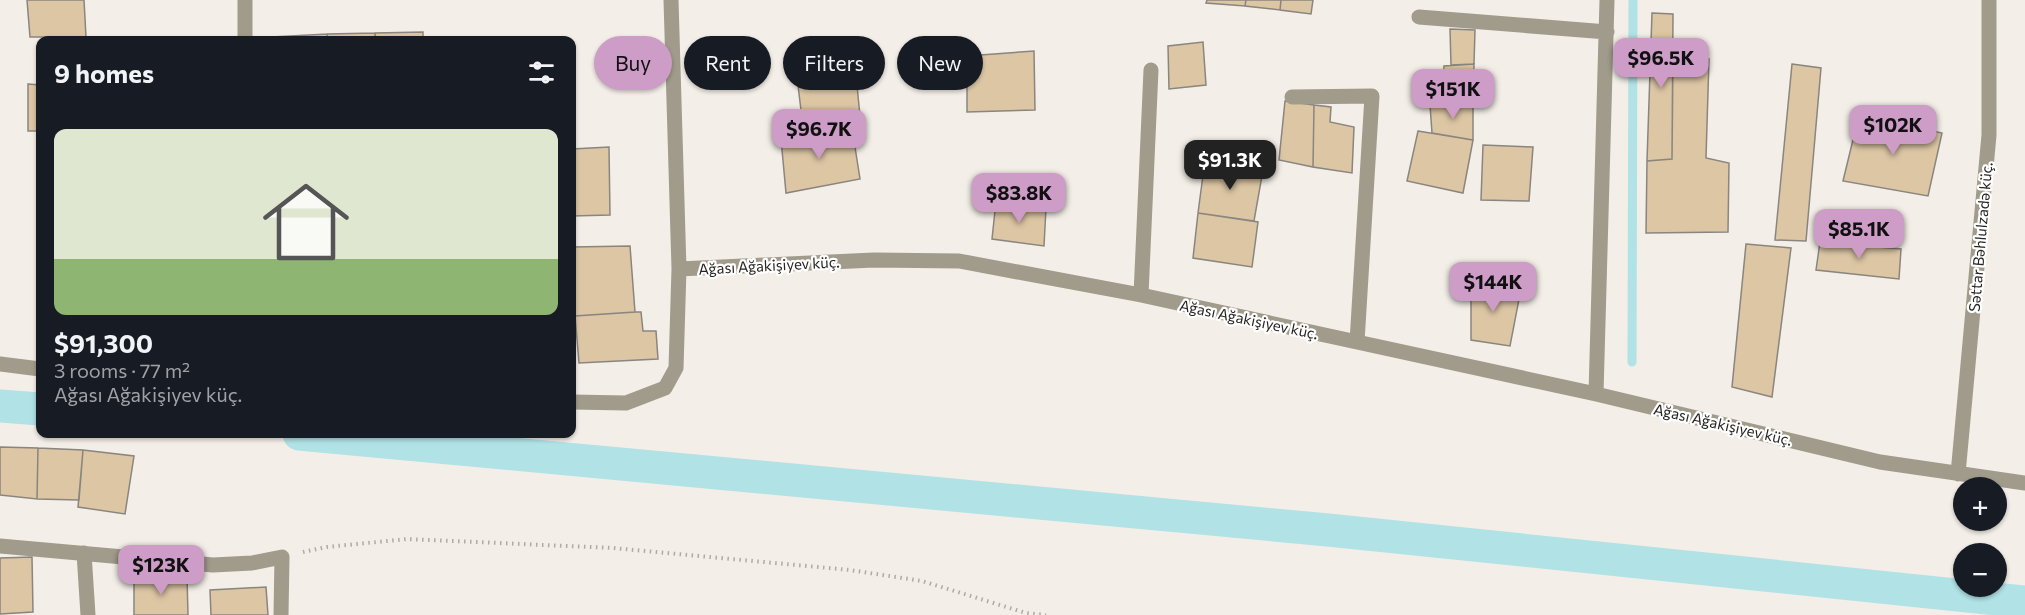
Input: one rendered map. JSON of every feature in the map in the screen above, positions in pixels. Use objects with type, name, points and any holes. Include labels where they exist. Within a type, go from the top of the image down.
[{"type":"street","points":[[245,0],[245,36]]},
{"type":"street","points":[[670,0],[679,269]]},
{"type":"street","points":[[1596,394],[1607,0]]},
{"type":"street","name":"Səttar Bəhlulzadə küç.","points":[[1958,474],[1989,135],[1989,0]]},
{"type":"street","points":[[1419,17],[1607,32]]},
{"type":"street","points":[[1141,296],[1151,70]]},
{"type":"street","points":[[1292,97],[1372,96],[1357,342]]},
{"type":"street","name":"Ağası Ağakişiyev küç.","points":[[576,402],[626,402],[665,388],[676,368],[679,269],[874,260],[958,261],[1141,296],[1596,394],[1880,462],[2025,483]]},
{"type":"street","points":[[0,364],[36,368]]},
{"type":"street","points":[[0,546],[213,565],[252,563],[282,557],[281,615]]},
{"type":"street","points":[[84,553],[88,615]]},
{"type":"path","points":[[282,557],[327,547],[407,539],[613,548],[850,570],[922,581],[1026,613],[1046,615]]},
{"type":"building","points":[[27,0],[84,0],[86,36],[30,37]]},
{"type":"building","points":[[1207,0],[1246,0],[1245,6],[1206,3]]},
{"type":"building","points":[[1246,0],[1281,0],[1280,10],[1245,6]]},
{"type":"building","points":[[1281,0],[1313,0],[1311,14],[1280,10]]},
{"type":"building","points":[[1652,13],[1673,14],[1672,159],[1647,161]]},
{"type":"building","points":[[1450,29],[1475,30],[1474,64],[1451,65]]},
{"type":"building","points":[[423,32],[423,36],[375,36],[375,33]]},
{"type":"building","points":[[375,33],[375,36],[327,36],[327,34]]},
{"type":"building","points":[[327,34],[327,36],[290,36]]},
{"type":"building","points":[[1203,42],[1206,85],[1169,89],[1168,46]]},
{"type":"building","points":[[1034,51],[1035,110],[967,112],[967,90],[983,90],[983,55]]},
{"type":"building","points":[[1673,58],[1709,59],[1706,158],[1729,163],[1728,232],[1646,233],[1647,161],[1672,159]]},
{"type":"building","points":[[1474,64],[1473,103],[1442,104],[1444,66]]},
{"type":"building","points":[[1792,64],[1821,68],[1806,241],[1775,240]]},
{"type":"building","points":[[28,84],[36,85],[36,131],[28,131]]},
{"type":"building","points":[[799,90],[857,90],[861,127],[804,135]]},
{"type":"building","points":[[1285,101],[1314,105],[1313,167],[1279,160]]},
{"type":"building","points":[[1473,103],[1473,140],[1432,133],[1430,105]]},
{"type":"building","points":[[1314,105],[1331,107],[1330,122],[1354,127],[1352,173],[1313,167]]},
{"type":"building","points":[[1859,115],[1942,133],[1928,196],[1843,181]]},
{"type":"building","points":[[852,128],[860,179],[786,193],[781,139]]},
{"type":"building","points":[[1418,131],[1473,140],[1463,193],[1407,181]]},
{"type":"building","points":[[1483,145],[1533,147],[1529,201],[1481,200]]},
{"type":"building","points":[[609,147],[610,215],[576,216],[576,149]]},
{"type":"building","points":[[1205,160],[1263,170],[1254,221],[1198,213]]},
{"type":"building","points":[[996,201],[1046,208],[1044,246],[992,239]]},
{"type":"building","points":[[1198,213],[1258,222],[1252,267],[1193,258]]},
{"type":"building","points":[[1820,242],[1901,249],[1899,279],[1816,270]]},
{"type":"building","points":[[1746,244],[1791,248],[1772,397],[1732,387]]},
{"type":"building","points":[[630,246],[635,312],[576,316],[576,247]]},
{"type":"building","points":[[1471,282],[1521,289],[1510,346],[1471,340]]},
{"type":"building","points":[[641,312],[643,331],[656,331],[658,359],[579,363],[576,316]]},
{"type":"building","points":[[0,447],[38,448],[37,499],[0,495]]},
{"type":"building","points":[[38,448],[83,450],[79,500],[37,499]]},
{"type":"building","points":[[83,450],[134,456],[125,514],[78,507]]},
{"type":"building","points":[[32,557],[33,612],[0,614],[0,558]]},
{"type":"building","points":[[187,576],[188,615],[134,615],[134,578]]},
{"type":"building","points":[[266,587],[268,615],[211,615],[210,590]]},
{"type":"waterway","points":[[1632,362],[1633,0]]},
{"type":"waterway","points":[[0,406],[36,409]]},
{"type":"waterway","points":[[342,438],[1328,530],[2025,602]]}]
